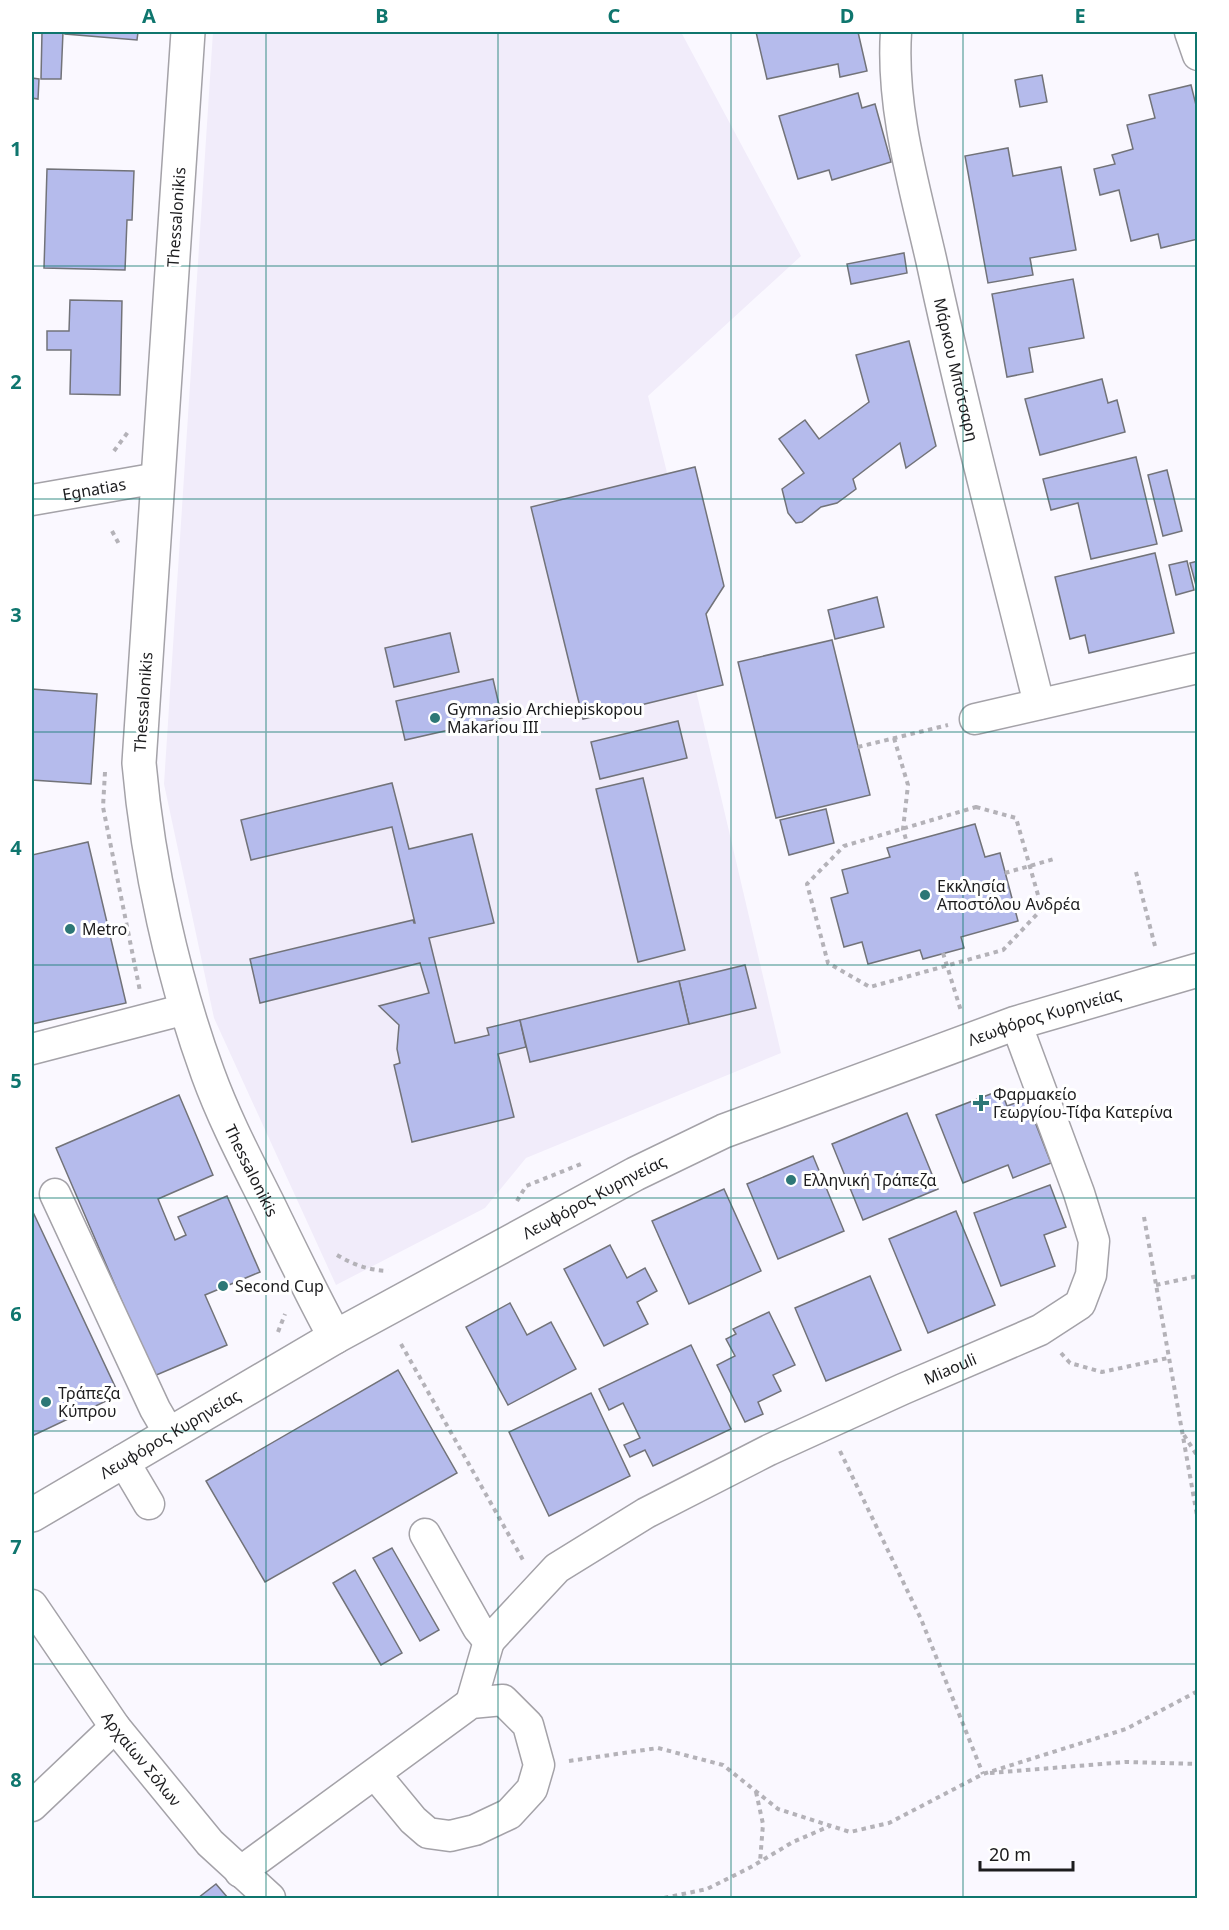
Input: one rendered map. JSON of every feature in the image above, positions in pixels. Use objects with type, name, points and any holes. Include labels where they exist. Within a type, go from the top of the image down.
[{"type":"main road","name":"Thessalonikis","points":[[188,32],[139,763],[143,812],[166,930],[186,1009],[208,1074],[230,1126],[335,1337]]},
{"type":"main road","name":"Λεωφόρος Κυρηνείας","points":[[32,1515],[335,1337],[616,1184],[724,1131],[1016,1023],[1197,970]]},
{"type":"street","name":"Μάρκου Μπότσαρη","points":[[896,32],[894,60],[904,138],[956,375],[1040,704]]},
{"type":"street","points":[[1190,32],[1197,55]]},
{"type":"street","name":"Egnatias","points":[[32,500],[158,478]]},
{"type":"street","points":[[975,719],[1197,668]]},
{"type":"street","points":[[32,1048],[186,1009]]},
{"type":"street","name":"Miaouli","points":[[489,1641],[557,1568],[646,1513],[769,1450],[1040,1330],[1080,1304],[1091,1275],[1094,1241],[1079,1193],[1016,1023]]},
{"type":"street","points":[[55,1194],[155,1409],[169,1433]]},
{"type":"street","points":[[123,1460],[150,1504]]},
{"type":"street","points":[[425,1534],[478,1628],[489,1641],[471,1703]]},
{"type":"street","name":"Αρχαίων Σόλων","points":[[32,1605],[115,1726],[210,1843],[270,1899]]},
{"type":"street","points":[[240,1872],[471,1703],[503,1700],[528,1725],[539,1765],[532,1789],[509,1814],[475,1830],[450,1836],[428,1833],[413,1820],[375,1774]]},
{"type":"street","points":[[32,1806],[115,1726]]},
{"type":"path","points":[[858,747],[975,719]]},
{"type":"path","points":[[894,738],[908,785],[903,829],[907,843]]},
{"type":"path","points":[[976,807],[1016,818],[1042,909],[1002,950],[870,987],[828,963],[807,884],[844,846],[903,829],[976,807]]},
{"type":"path","points":[[1005,873],[1054,859]]},
{"type":"path","points":[[1136,872],[1157,953]]},
{"type":"path","points":[[943,953],[963,1016]]},
{"type":"path","points":[[1144,1217],[1197,1521]]},
{"type":"path","points":[[1156,1285],[1197,1276]]},
{"type":"path","points":[[1040,1330],[1070,1363],[1102,1372],[1168,1358]]},
{"type":"path","points":[[401,1344],[525,1563],[557,1568]]},
{"type":"path","points":[[827,1424],[921,1619],[983,1774]]},
{"type":"path","points":[[1182,1432],[1197,1457]]},
{"type":"path","points":[[539,1765],[658,1748],[723,1765],[778,1809],[850,1832],[889,1823],[983,1774],[1126,1729],[1197,1691]]},
{"type":"path","points":[[983,1774],[1126,1762],[1197,1764]]},
{"type":"path","points":[[756,1792],[763,1824],[760,1862]]},
{"type":"path","points":[[664,1899],[707,1889],[793,1842],[830,1826]]},
{"type":"shaded area","name":"Gymnasio Archiepiskopou Makariou III","points":[[213,32],[681,32],[801,256],[648,396],[702,614],[687,652],[781,1053],[526,1158],[485,1208],[336,1285],[214,1018],[164,784]]},
{"type":"building","points":[[42,32],[63,32],[61,79],[41,79]]},
{"type":"building","points":[[65,32],[138,32],[137,40],[65,34]]},
{"type":"building","points":[[756,32],[858,32],[867,71],[840,77],[838,64],[767,79]]},
{"type":"building","points":[[1042,75],[1047,102],[1020,107],[1015,80]]},
{"type":"building","points":[[32,78],[39,79],[38,99],[32,98]]},
{"type":"building","points":[[1191,85],[1198,113],[1198,239],[1161,248],[1158,234],[1131,241],[1119,190],[1100,195],[1094,169],[1115,164],[1112,155],[1133,149],[1127,125],[1155,118],[1149,95]]},
{"type":"building","points":[[858,93],[862,108],[875,104],[891,162],[832,180],[829,170],[798,179],[779,116]]},
{"type":"building","points":[[1008,148],[1013,176],[1061,167],[1076,250],[1030,258],[1033,275],[988,283],[965,156]]},
{"type":"building","points":[[47,169],[134,171],[132,220],[127,220],[125,270],[44,268]]},
{"type":"building","points":[[904,253],[907,273],[851,284],[847,264]]},
{"type":"building","points":[[1073,279],[1084,338],[1029,348],[1033,372],[1007,377],[992,294]]},
{"type":"building","points":[[70,300],[122,301],[120,395],[70,394],[71,350],[47,350],[47,331],[69,331]]},
{"type":"building","points":[[909,341],[936,446],[906,468],[900,443],[853,479],[856,489],[837,503],[821,507],[802,522],[796,523],[788,513],[782,489],[804,473],[779,439],[805,420],[819,439],[869,402],[856,355]]},
{"type":"building","points":[[1102,379],[1108,403],[1117,400],[1125,432],[1040,455],[1025,399]]},
{"type":"building","points":[[1136,457],[1157,544],[1091,559],[1078,503],[1051,510],[1043,479]]},
{"type":"building","points":[[695,467],[724,586],[706,614],[723,685],[583,719],[531,507]]},
{"type":"building","points":[[1167,470],[1182,531],[1163,536],[1148,475]]},
{"type":"building","points":[[1155,553],[1174,633],[1089,653],[1085,635],[1070,639],[1055,577]]},
{"type":"building","points":[[1187,561],[1194,590],[1176,595],[1169,565]]},
{"type":"building","points":[[1198,561],[1198,593],[1190,563]]},
{"type":"building","points":[[877,597],[884,627],[835,639],[828,610]]},
{"type":"building","points":[[450,633],[459,672],[394,687],[385,648]]},
{"type":"building","points":[[832,640],[870,795],[776,818],[738,662]]},
{"type":"building","points":[[493,679],[502,718],[405,740],[396,701]]},
{"type":"building","points":[[32,689],[97,694],[91,784],[32,780]]},
{"type":"building","points":[[678,721],[687,758],[600,779],[591,742]]},
{"type":"building","points":[[643,778],[685,950],[638,962],[596,789]]},
{"type":"building","points":[[392,783],[409,849],[472,834],[494,923],[429,938],[455,1043],[489,1035],[487,1028],[520,1020],[526,1047],[498,1054],[514,1117],[412,1142],[394,1065],[400,1063],[397,1049],[399,1025],[379,1006],[429,993],[420,963],[260,1003],[250,959],[413,920],[415,923],[392,827],[251,860],[241,820]]},
{"type":"building","points":[[826,809],[834,843],[789,855],[780,820]]},
{"type":"building","name":"Εκκλησία Αποστόλου Ανδρέα","points":[[975,824],[985,857],[1000,853],[1018,921],[961,937],[964,948],[923,959],[920,950],[868,964],[862,942],[844,947],[831,898],[848,893],[842,870],[890,857],[887,848]]},
{"type":"building","name":"Metro","points":[[88,842],[126,1003],[32,1024],[32,855]]},
{"type":"building","points":[[745,965],[756,1008],[689,1024],[679,981]]},
{"type":"building","points":[[679,981],[689,1024],[530,1062],[520,1020]]},
{"type":"building","points":[[1001,1090],[1007,1106],[1026,1099],[1051,1163],[1013,1178],[1008,1165],[963,1183],[936,1115]]},
{"type":"building","points":[[179,1095],[213,1175],[158,1199],[175,1240],[186,1235],[178,1217],[227,1196],[260,1272],[205,1295],[227,1345],[154,1376],[56,1148]]},
{"type":"building","points":[[907,1113],[938,1189],[863,1220],[832,1144]]},
{"type":"building","points":[[813,1156],[844,1231],[778,1259],[747,1184]]},
{"type":"building","points":[[1050,1185],[1066,1227],[1044,1235],[1055,1266],[1001,1286],[974,1213]]},
{"type":"building","points":[[724,1189],[761,1271],[689,1304],[652,1221]]},
{"type":"building","points":[[32,1210],[119,1395],[32,1436]]},
{"type":"building","points":[[956,1211],[995,1305],[928,1333],[889,1239]]},
{"type":"building","points":[[610,1245],[627,1278],[645,1268],[657,1291],[637,1302],[648,1324],[604,1346],[564,1269]]},
{"type":"building","points":[[870,1276],[901,1350],[826,1381],[795,1308]]},
{"type":"building","points":[[510,1303],[527,1335],[551,1322],[576,1369],[508,1405],[466,1327]]},
{"type":"building","points":[[769,1312],[795,1365],[773,1375],[781,1391],[758,1402],[763,1414],[745,1422],[717,1365],[735,1356],[726,1339],[736,1334],[733,1329]]},
{"type":"building","points":[[691,1345],[731,1429],[653,1466],[645,1450],[630,1457],[624,1445],[640,1438],[623,1403],[609,1410],[599,1389]]},
{"type":"building","points":[[398,1370],[457,1473],[265,1582],[206,1481]]},
{"type":"building","points":[[591,1393],[630,1476],[549,1516],[509,1432]]},
{"type":"building","points":[[392,1548],[439,1630],[420,1641],[373,1558]]},
{"type":"building","points":[[355,1570],[402,1653],[381,1665],[333,1583]]},
{"type":"building","points":[[216,1884],[228,1898],[198,1898]]},
{"type":"place","name":"Gymnasio Archiepiskopou Makariou III","points":[[435,718]]},
{"type":"place","name":"Εκκλησία Αποστόλου Ανδρέα","points":[[925,895]]},
{"type":"place","name":"Metro","points":[[70,929]]},
{"type":"place","name":"Φαρμακείο Γεωργίου-Τίφα Κατερίνα","points":[[981,1103]]},
{"type":"place","name":"Ελληνική Τράπεζα","points":[[791,1180]]},
{"type":"place","name":"Second Cup","points":[[223,1286]]},
{"type":"place","name":"Τράπεζα Κύπρου","points":[[46,1402]]}]
